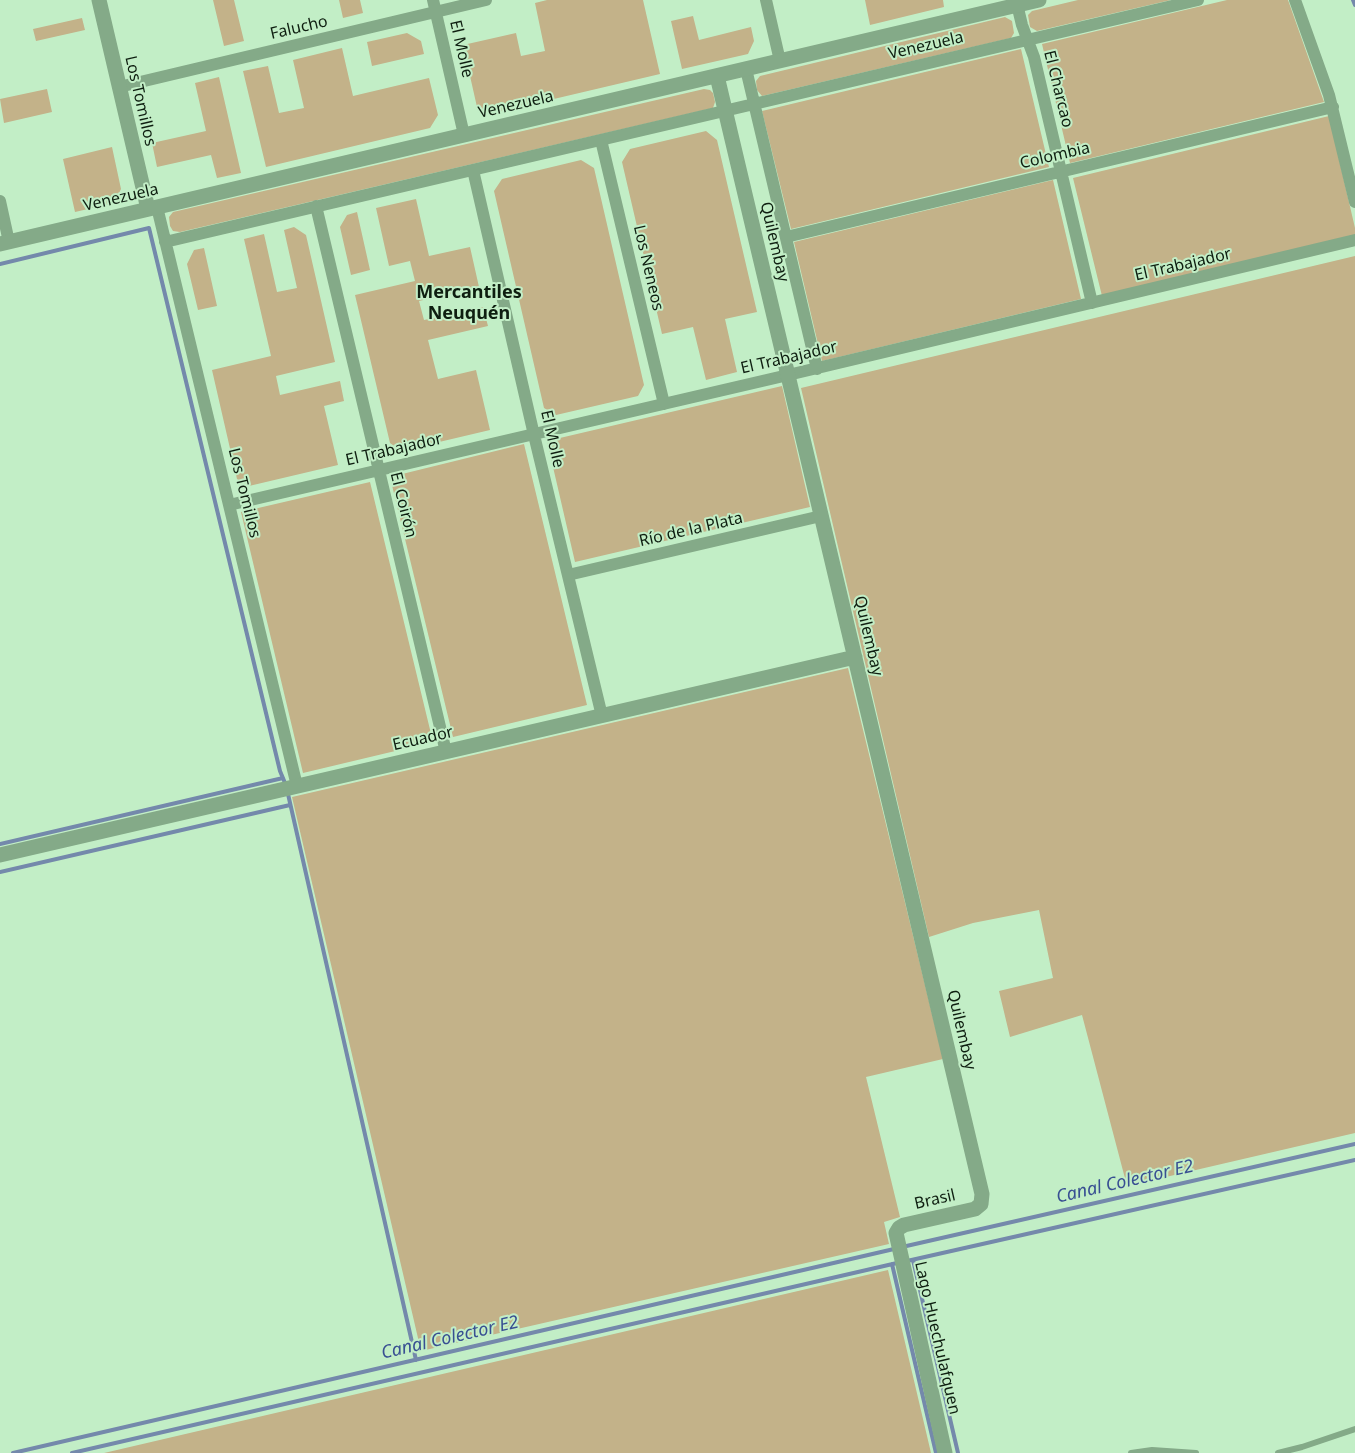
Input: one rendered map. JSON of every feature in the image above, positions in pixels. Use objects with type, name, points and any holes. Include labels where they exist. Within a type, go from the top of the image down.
[{"type":"street","name":"Los Tomillos","points":[[99,0],[119,87],[152,208],[165,242],[297,786]]},
{"type":"street","name":"Falucho","points":[[119,87],[434,6],[486,0]]},
{"type":"street","points":[[766,0],[780,61]]},
{"type":"street","name":"Venezuela","points":[[5,243],[717,76],[1017,3],[1039,0]]},
{"type":"street","name":"Venezuela","points":[[165,242],[1198,0]]},
{"type":"street","points":[[1295,0],[1333,107],[1355,202]]},
{"type":"street","name":"El Charcao","points":[[1017,3],[1034,57],[1092,303]]},
{"type":"street","name":"El Molle","points":[[434,6],[464,135]]},
{"type":"street","name":"Quilembay","points":[[746,69],[817,368]]},
{"type":"street","name":"Quilembay","points":[[717,76],[982,1194],[981,1204]]},
{"type":"street","name":"Colombia","points":[[786,237],[1333,107]]},
{"type":"street","name":"Los Neneos","points":[[601,140],[664,404]]},
{"type":"street","name":"El Molle","points":[[473,170],[602,716]]},
{"type":"street","points":[[0,201],[5,243]]},
{"type":"street","name":"El Coirón","points":[[316,206],[446,752]]},
{"type":"street","name":"El Trabajador","points":[[229,505],[788,376],[1355,240]]},
{"type":"street","name":"Río de la Plata","points":[[568,575],[821,516]]},
{"type":"street","name":"Ecuador","points":[[0,855],[855,657]]},
{"type":"street","name":"Brasil","points":[[896,1230],[904,1225],[972,1210],[981,1204]]},
{"type":"street","name":"Lago Huechulafquen","points":[[896,1230],[896,1238],[945,1453]]},
{"type":"lane","points":[[1278,1453],[1355,1429]]},
{"type":"lane","points":[[1131,1453],[1152,1450],[1196,1453]]},
{"type":"shaded area","points":[[213,0],[234,0],[244,41],[224,46]]},
{"type":"shaded area","points":[[339,0],[360,0],[363,13],[343,18]]},
{"type":"shaded area","points":[[547,0],[643,0],[660,74],[490,114],[477,107],[463,45],[516,33],[521,56],[545,51],[535,3]]},
{"type":"shaded area","points":[[865,0],[943,0],[944,7],[870,25]]},
{"type":"shaded area","points":[[1078,0],[1171,0],[1037,31],[1030,27],[1028,15],[1032,11]]},
{"type":"shaded area","points":[[1227,0],[1288,0],[1324,102],[1070,163],[1042,44]]},
{"type":"shaded area","points":[[693,16],[699,40],[751,27],[754,41],[748,54],[682,69],[671,21]]},
{"type":"shaded area","points":[[1005,17],[1012,21],[1014,33],[1011,38],[762,96],[757,90],[756,81],[760,76]]},
{"type":"shaded area","points":[[82,18],[85,30],[36,41],[33,29]]},
{"type":"shaded area","points":[[407,33],[421,41],[424,54],[372,66],[367,42]]},
{"type":"shaded area","points":[[342,48],[353,96],[429,78],[438,115],[430,128],[266,167],[243,71],[268,66],[279,113],[304,108],[293,60]]},
{"type":"shaded area","points":[[1021,49],[1049,167],[791,229],[762,111]]},
{"type":"shaded area","points":[[219,77],[241,173],[217,178],[211,155],[157,167],[152,143],[206,131],[195,83]]},
{"type":"shaded area","points":[[47,89],[52,112],[4,123],[0,99]]},
{"type":"shaded area","points":[[704,89],[710,90],[713,93],[715,102],[713,108],[180,232],[173,231],[170,226],[169,217],[173,212]]},
{"type":"shaded area","points":[[1329,116],[1355,235],[1102,296],[1073,178]]},
{"type":"shaded area","points":[[706,131],[717,140],[757,312],[725,319],[737,372],[706,380],[693,327],[662,334],[622,162],[630,149]]},
{"type":"shaded area","points":[[112,147],[121,189],[114,203],[75,212],[63,159]]},
{"type":"shaded area","points":[[581,160],[594,168],[644,385],[638,396],[556,415],[544,408],[494,191],[502,179]]},
{"type":"shaded area","points":[[1053,180],[1081,299],[822,361],[794,242]]},
{"type":"shaded area","points":[[416,199],[429,256],[470,247],[479,287],[419,301],[424,320],[483,307],[488,326],[428,340],[438,379],[476,370],[490,430],[401,451],[390,443],[355,295],[415,281],[410,261],[389,266],[376,208]]},
{"type":"shaded area","points":[[357,212],[370,270],[351,275],[340,227],[347,215]]},
{"type":"shaded area","points":[[294,227],[306,235],[335,362],[276,376],[280,395],[340,381],[344,401],[324,406],[338,465],[249,486],[237,479],[212,370],[271,356],[244,239],[264,234],[277,292],[297,288],[284,230]]},
{"type":"shaded area","points":[[204,248],[217,306],[198,310],[187,264],[194,250]]},
{"type":"shaded area","points":[[1355,256],[1355,1133],[1127,1186],[1082,1015],[1010,1037],[999,991],[1053,978],[1039,910],[973,923],[929,937],[801,388]]},
{"type":"shaded area","points":[[782,386],[810,507],[575,562],[547,441]]},
{"type":"shaded area","points":[[524,444],[587,705],[453,737],[390,477]]},
{"type":"shaded area","points":[[370,482],[433,742],[303,773],[241,512]]},
{"type":"shaded area","points":[[848,668],[943,1059],[866,1077],[900,1217],[884,1222],[889,1244],[421,1351],[292,797]]},
{"type":"shaded area","points":[[888,1270],[931,1453],[104,1453]]},
{"type":"waterway","points":[[1353,0],[1355,5]]},
{"type":"waterway","points":[[0,264],[149,228],[280,771],[285,783]]},
{"type":"waterway","points":[[0,844],[283,778]]},
{"type":"waterway","points":[[288,794],[416,1360]]},
{"type":"waterway","points":[[0,872],[290,805]]},
{"type":"waterway","name":"Canal Colector E2","points":[[902,1247],[1355,1144]]},
{"type":"waterway","points":[[907,1261],[1355,1160]]},
{"type":"waterway","name":"Canal Colector E2","points":[[13,1453],[894,1249]]},
{"type":"waterway","points":[[913,1260],[958,1453]]},
{"type":"waterway","points":[[72,1453],[897,1263]]},
{"type":"waterway","points":[[892,1264],[936,1453]]},
{"type":"district","name":"Mercantiles Neuquén","points":[[469,303]]}]
